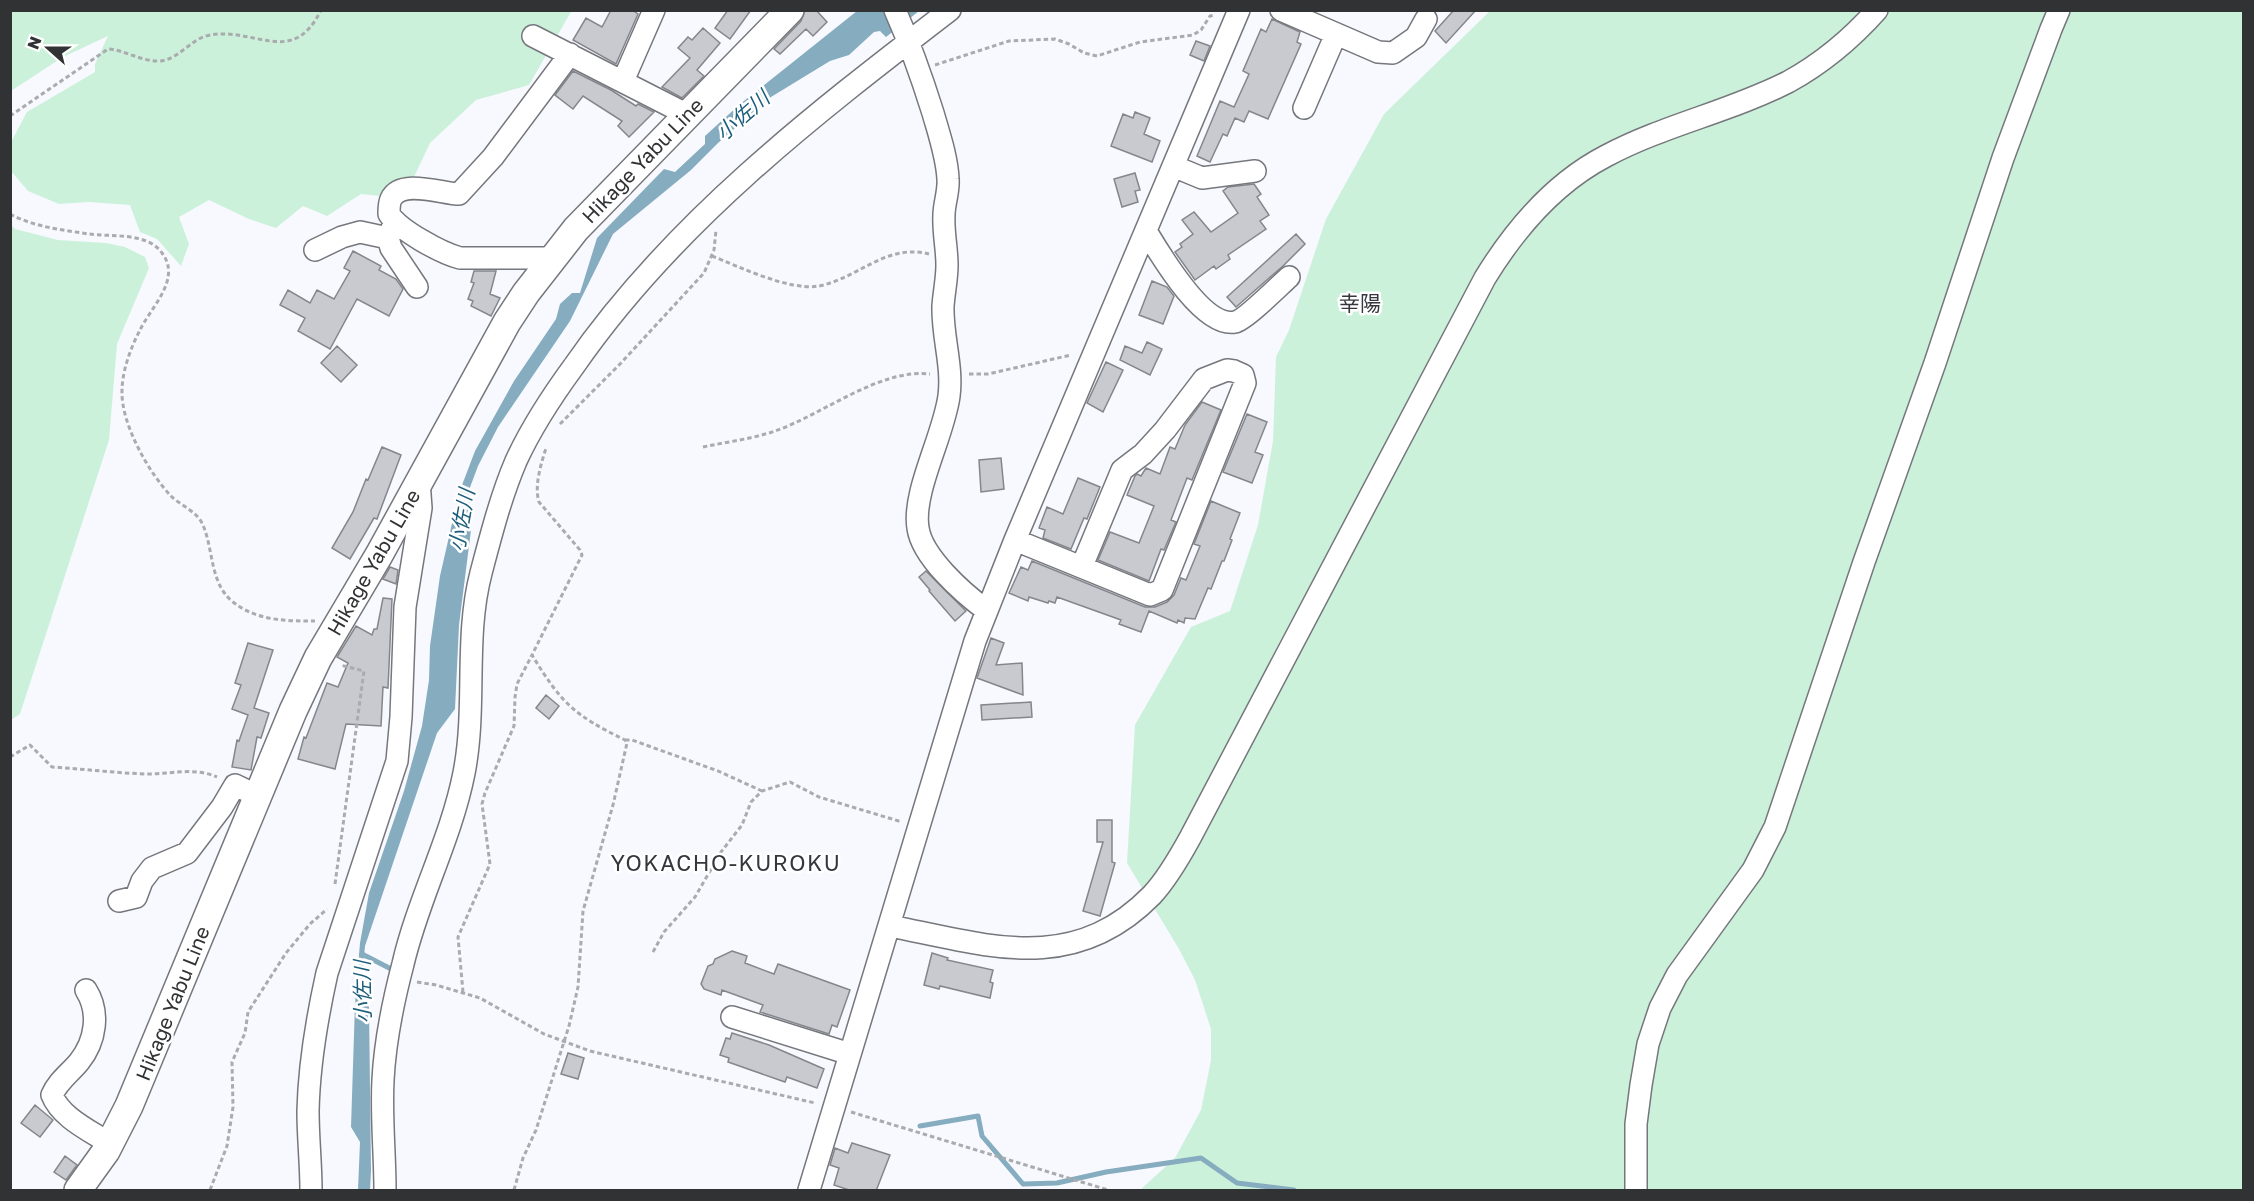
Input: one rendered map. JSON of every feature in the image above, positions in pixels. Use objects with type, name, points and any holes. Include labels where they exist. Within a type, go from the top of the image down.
[{"type":"main road","name":"Hikage Yabu Line","points":[[78,1191],[110,1144],[129,1106],[246,791],[293,711],[318,658],[379,555],[507,322],[526,292],[576,229],[790,10]]},
{"type":"street","points":[[623,81],[654,10]]},
{"type":"street","points":[[895,10],[919,70],[940,137],[948,178],[944,213],[947,259],[943,314],[951,375],[946,412],[926,476],[917,526],[930,555],[968,597],[986,610]]},
{"type":"street","points":[[385,1191],[383,1079],[388,1032],[418,915],[455,812],[464,772],[472,701],[472,645],[480,577],[515,463],[545,407],[593,338],[672,245],[710,207],[807,123],[908,39],[950,10]]},
{"type":"street","points":[[1281,10],[1378,52],[1393,53],[1416,37],[1426,19]]},
{"type":"street","points":[[890,926],[998,947],[1049,948],[1081,941],[1106,930],[1134,911],[1153,894],[1173,867],[1190,838],[1485,278],[1511,238],[1554,193],[1578,173],[1604,157],[1670,126],[1733,105],[1788,81],[1836,49],[1863,26],[1877,10]]},
{"type":"street","points":[[1636,1191],[1636,1124],[1641,1085],[1648,1044],[1660,1008],[1677,975],[1753,870],[1775,827],[2003,158],[2050,28],[2059,10]]},
{"type":"street","points":[[809,1191],[975,640],[1173,166],[1228,12]]},
{"type":"street","points":[[1304,108],[1336,34]]},
{"type":"street","points":[[533,36],[686,114]]},
{"type":"street","points":[[417,287],[391,248],[389,214],[391,200],[395,194],[405,189],[423,188],[459,194],[493,157],[570,54]]},
{"type":"street","points":[[1173,166],[1202,178],[1255,171]]},
{"type":"street","points":[[315,250],[342,237],[360,232],[391,230],[446,255],[460,258],[553,258]]},
{"type":"street","points":[[1146,231],[1183,287],[1208,312],[1219,319],[1234,322],[1244,317],[1289,277]]},
{"type":"street","points":[[1015,540],[1150,595],[1162,590],[1245,383],[1243,375],[1234,370],[1227,370],[1204,379],[1165,430],[1143,454],[1122,470],[1082,566]]},
{"type":"street","points":[[311,1191],[308,1111],[323,993],[327,973],[390,784],[400,741],[405,607],[421,508],[419,481]]},
{"type":"street","points":[[119,901],[136,897],[142,881],[152,868],[187,853],[222,807],[246,791]]},
{"type":"street","points":[[86,990],[93,1001],[95,1021],[90,1042],[80,1060],[57,1084],[52,1095],[55,1103],[65,1114],[110,1144]]},
{"type":"street","points":[[732,1017],[850,1054]]},
{"type":"path","points":[[10,116],[108,49],[164,61],[204,37],[217,34],[231,34],[277,43],[286,42],[297,39],[308,31],[321,10]]},
{"type":"path","points":[[919,70],[1009,41],[1055,39],[1069,44],[1084,54],[1097,56],[1140,42],[1193,35],[1201,30],[1210,16],[1228,12]]},
{"type":"path","points":[[555,430],[704,273],[712,256],[717,233],[710,207]]},
{"type":"path","points":[[10,213],[51,228],[136,238],[156,246],[162,253],[169,272],[168,280],[157,304],[138,333],[123,378],[123,405],[138,447],[162,486],[173,498],[201,520],[210,545],[215,574],[227,596],[234,603],[260,616],[279,621],[318,621],[338,624]]},
{"type":"path","points":[[712,256],[777,282],[818,286],[903,251],[919,252],[947,259]]},
{"type":"path","points":[[703,447],[774,431],[808,418],[894,376],[916,372],[951,375],[987,374],[1095,349]]},
{"type":"path","points":[[463,992],[458,937],[490,864],[482,804],[486,786],[498,766],[514,726],[514,697],[517,684],[582,555],[539,502],[537,495],[539,479],[548,443]]},
{"type":"path","points":[[532,655],[549,683],[584,719],[625,740],[632,740],[718,771],[762,791]]},
{"type":"path","points":[[334,892],[336,860],[364,671]]},
{"type":"path","points":[[514,1191],[523,1158],[536,1130],[564,1042],[578,987],[582,912],[627,751],[625,740]]},
{"type":"path","points":[[10,757],[30,745],[52,767],[148,774],[186,771],[207,773],[246,791]]},
{"type":"path","points":[[653,952],[664,932],[695,897],[721,852],[742,825],[751,802],[762,791],[790,782],[819,797],[918,826]]},
{"type":"path","points":[[210,1191],[227,1146],[233,1107],[232,1062],[245,1033],[248,1012],[286,952],[310,924],[333,903]]},
{"type":"path","points":[[400,979],[436,985],[480,998],[544,1034],[590,1051],[835,1107],[1108,1191]]},
{"type":"green space","points":[[572,10],[529,85],[476,100],[430,143],[413,179],[380,196],[361,194],[327,216],[303,206],[276,228],[249,219],[209,200],[179,217],[189,244],[181,266],[157,239],[140,232],[130,205],[89,202],[59,204],[28,191],[11,171],[11,142],[27,112],[95,72],[95,64],[108,36],[63,57],[11,91],[11,11]]},
{"type":"green space","points":[[1490,11],[2243,11],[2243,1190],[1140,1190],[1175,1158],[1201,1110],[1211,1060],[1211,1029],[1195,980],[1127,863],[1135,725],[1191,627],[1230,611],[1258,525],[1273,441],[1276,357],[1289,330],[1326,219],[1384,114]]},
{"type":"green space","points":[[11,225],[15,229],[58,240],[106,243],[125,247],[145,257],[149,268],[117,344],[109,440],[20,714],[11,720]]},
{"type":"water","name":"小佐川","points":[[857,11],[919,11],[886,37],[880,31],[874,32],[849,55],[830,61],[771,97],[691,170],[613,234],[570,321],[498,427],[478,466],[469,490],[471,530],[459,625],[455,709],[437,733],[365,946],[361,990],[369,1007],[371,1171],[370,1190],[358,1190],[360,1142],[351,1127],[355,1004],[360,943],[369,893],[404,791],[422,726],[440,576],[459,493],[475,451],[514,381],[556,319],[560,304],[572,293],[580,293],[597,238],[664,169],[675,172],[705,144],[705,136],[739,105]]},
{"type":"building","points":[[611,10],[632,10],[638,14],[616,64],[573,40],[586,18],[602,27]]},
{"type":"building","points":[[728,10],[751,10],[730,39],[715,28]]},
{"type":"building","points":[[805,10],[816,10],[827,22],[813,36],[806,29],[780,54],[774,49],[801,21]]},
{"type":"building","points":[[1454,10],[1476,10],[1446,43],[1435,31]]},
{"type":"building","points":[[1272,19],[1300,32],[1297,42],[1301,44],[1268,119],[1249,111],[1244,122],[1235,118],[1227,136],[1223,134],[1210,162],[1197,156],[1220,101],[1234,107],[1249,74],[1243,71],[1261,29],[1266,32]]},
{"type":"building","points":[[703,28],[720,43],[697,70],[704,76],[682,98],[662,87],[690,58],[678,48],[688,37],[692,40]]},
{"type":"building","points":[[1196,41],[1210,46],[1204,61],[1190,55]]},
{"type":"building","points":[[573,71],[611,90],[636,106],[638,104],[654,112],[629,137],[618,126],[622,121],[583,96],[573,109],[555,95]]},
{"type":"building","points":[[1135,112],[1150,118],[1144,134],[1160,141],[1152,162],[1111,146],[1123,114],[1133,118]]},
{"type":"building","points":[[1135,173],[1140,190],[1135,191],[1138,202],[1122,207],[1114,179]]},
{"type":"building","points":[[1254,184],[1261,194],[1257,197],[1269,215],[1260,221],[1266,229],[1228,255],[1230,259],[1216,269],[1214,266],[1195,280],[1175,252],[1182,247],[1180,244],[1193,234],[1182,220],[1194,212],[1211,232],[1238,213],[1223,191],[1228,187]]},
{"type":"building","points":[[1296,234],[1305,244],[1236,307],[1227,297]]},
{"type":"building","points":[[353,251],[381,266],[379,270],[396,279],[403,289],[389,316],[357,299],[330,349],[298,331],[305,318],[280,305],[288,290],[310,303],[317,290],[334,299],[350,271],[344,268]]},
{"type":"building","points":[[474,271],[496,271],[490,294],[500,298],[491,316],[471,306],[473,301],[468,299],[474,283],[471,282]]},
{"type":"building","points":[[1152,281],[1167,287],[1174,296],[1163,324],[1139,315]]},
{"type":"building","points":[[1147,342],[1162,349],[1150,375],[1120,360],[1125,346],[1142,353]]},
{"type":"building","points":[[337,346],[357,365],[341,382],[321,363]]},
{"type":"building","points":[[1106,362],[1123,370],[1103,412],[1087,403]]},
{"type":"building","points":[[1202,402],[1221,410],[1192,480],[1187,478],[1171,520],[1176,522],[1164,550],[1161,549],[1149,581],[1098,560],[1110,532],[1139,543],[1154,506],[1127,495],[1135,476],[1137,474],[1141,476],[1146,468],[1160,474],[1170,447],[1175,449],[1185,425]]},
{"type":"building","points":[[1247,414],[1267,422],[1255,452],[1263,455],[1252,483],[1223,472]]},
{"type":"building","points":[[382,447],[401,455],[377,519],[374,518],[350,559],[332,548],[353,512]]},
{"type":"building","points":[[1001,458],[1004,489],[981,492],[979,460]]},
{"type":"building","points":[[1078,478],[1100,487],[1071,549],[1043,538],[1045,530],[1039,528],[1047,507],[1063,514]]},
{"type":"building","points":[[1211,501],[1240,513],[1224,561],[1222,561],[1211,589],[1208,588],[1195,619],[1185,618],[1184,623],[1178,620],[1177,623],[1149,611],[1141,632],[1119,624],[1121,620],[1057,597],[1055,603],[1049,601],[1048,603],[1029,597],[1028,601],[1009,593],[1021,567],[1028,570],[1032,561],[1145,607],[1155,607],[1167,602],[1174,595],[1181,578],[1186,580],[1200,546],[1194,544]]},
{"type":"building","points":[[390,567],[398,570],[396,584],[383,579]]},
{"type":"building","points":[[926,571],[966,611],[955,621],[919,577]]},
{"type":"building","points":[[383,598],[392,599],[388,688],[383,687],[381,726],[346,724],[335,769],[298,759],[304,737],[306,738],[327,683],[338,687],[348,663],[337,657],[356,626],[372,635],[374,629],[377,629]]},
{"type":"building","points":[[991,638],[1004,643],[996,665],[1022,663],[1023,695],[977,678]]},
{"type":"building","points":[[248,643],[273,650],[254,708],[269,713],[261,738],[257,737],[251,770],[232,767],[237,740],[239,741],[248,715],[232,709],[241,685],[235,683]]},
{"type":"building","points":[[546,695],[559,706],[549,719],[536,708]]},
{"type":"building","points":[[1031,702],[1032,717],[982,720],[981,705]]},
{"type":"building","points":[[1097,820],[1112,820],[1112,862],[1115,863],[1100,916],[1083,911],[1103,842],[1097,842]]},
{"type":"building","points":[[732,951],[747,956],[745,963],[774,974],[778,964],[850,990],[837,1027],[832,1025],[829,1034],[760,1012],[763,1005],[722,990],[721,995],[704,989],[701,984],[708,966],[713,964],[715,959]]},
{"type":"building","points":[[932,953],[948,958],[947,960],[993,970],[990,998],[940,986],[939,989],[924,985]]},
{"type":"building","points":[[732,1033],[769,1045],[824,1069],[817,1088],[787,1077],[785,1082],[728,1062],[729,1058],[720,1055],[726,1038],[730,1039]]},
{"type":"building","points":[[568,1053],[584,1058],[578,1079],[561,1074]]},
{"type":"building","points":[[35,1105],[53,1120],[40,1137],[21,1123]]},
{"type":"building","points":[[852,1143],[890,1155],[876,1191],[852,1191],[834,1185],[839,1168],[830,1165],[835,1148],[848,1153]]},
{"type":"building","points":[[65,1156],[77,1165],[66,1180],[54,1172]]},
{"type":"waterway","name":"小佐川","points":[[362,954],[393,970]]},
{"type":"waterway","points":[[920,1126],[978,1116],[982,1136],[1023,1184],[1057,1183],[1106,1172],[1201,1158],[1237,1183],[1294,1190]]},
{"type":"district","name":"幸陽","points":[[1360,303]]},
{"type":"district","name":"YOKACHO-KUROKU","points":[[726,862]]}]
